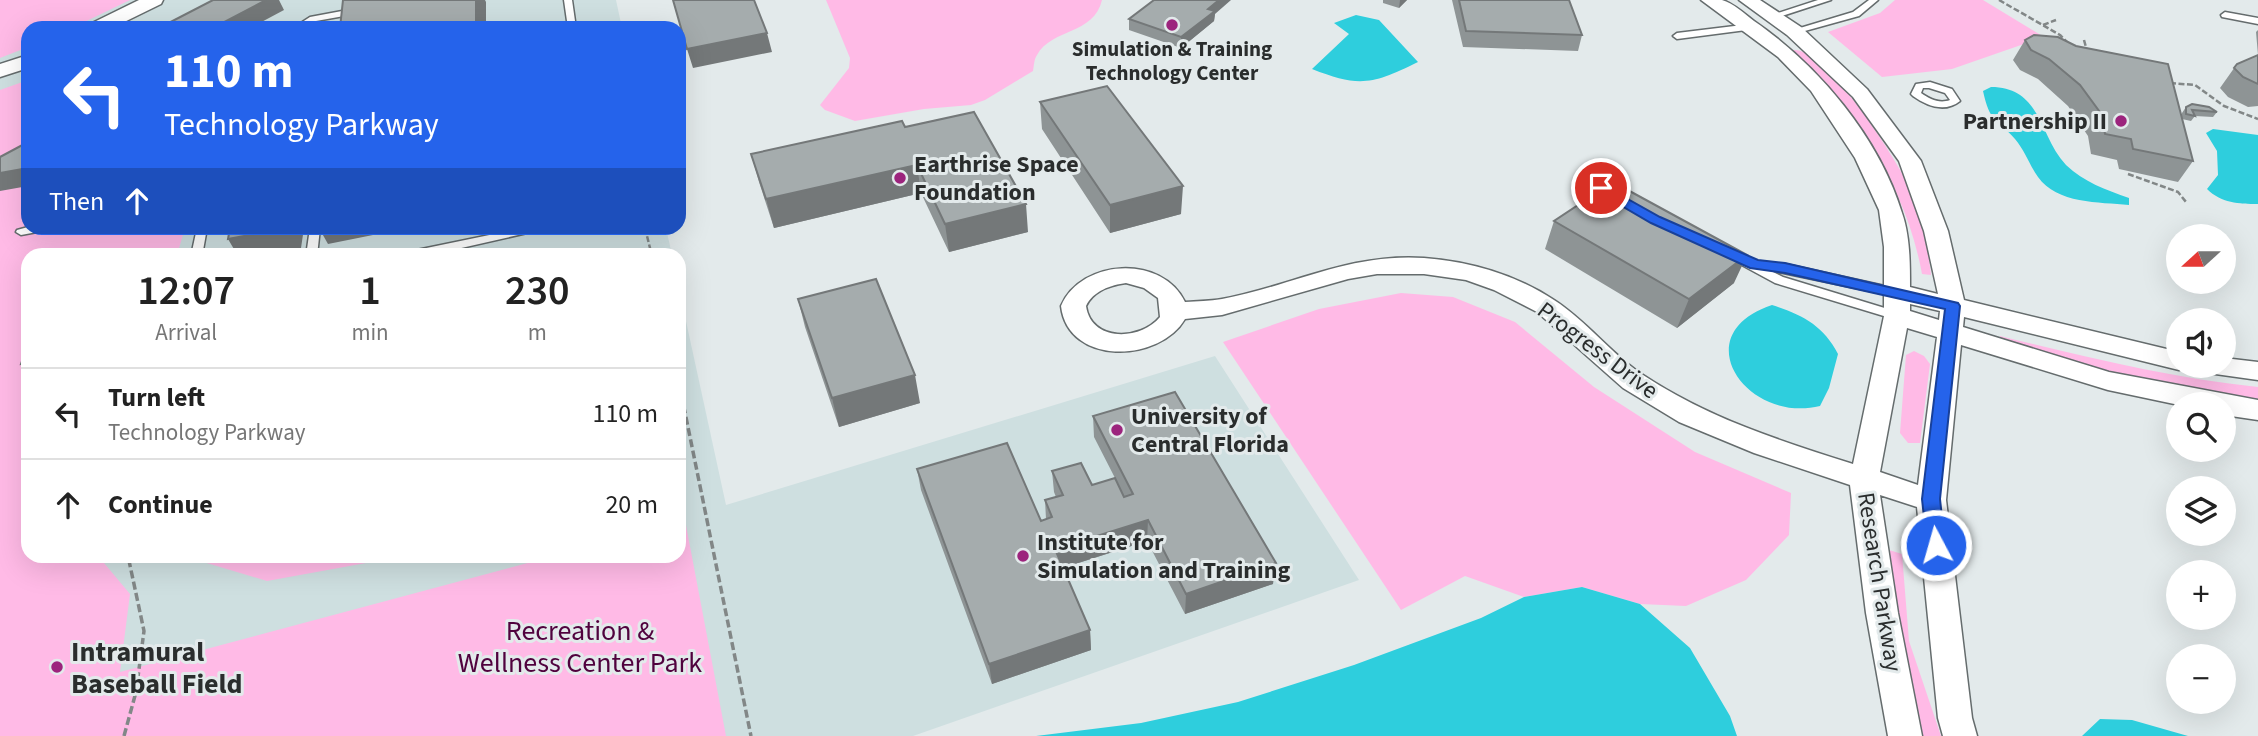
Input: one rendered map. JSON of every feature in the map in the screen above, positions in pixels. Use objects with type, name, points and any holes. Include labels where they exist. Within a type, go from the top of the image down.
[{"type":"street","points":[[111,21],[154,0]]},
{"type":"street","name":"Research Parkway","points":[[1710,0],[1762,21]]},
{"type":"street","name":"Research Parkway","points":[[1748,0],[1860,145],[1891,212],[1898,305],[1864,480],[1882,613],[1906,736]]},
{"type":"street","points":[[1762,21],[1794,31],[1860,93],[1910,161],[1936,231],[1951,319],[1931,499],[1955,719],[1960,736]]},
{"type":"street","points":[[0,71],[21,64]]},
{"type":"street","name":"Progress Drive","points":[[1175,311],[1222,307],[1346,271],[1377,266],[1424,266],[1469,273],[1503,284],[1546,306],[1632,381],[1689,415],[1764,446],[1864,480],[1931,499]]},
{"type":"street","points":[[1898,305],[1951,319],[2166,359]]},
{"type":"street","points":[[1951,319],[2108,381],[2166,393]]},
{"type":"street","points":[[2236,368],[2258,371]]},
{"type":"street","points":[[2236,406],[2258,410]]},
{"type":"lane","points":[[568,0],[571,21]]},
{"type":"lane","points":[[1677,36],[1762,21],[1827,0]]},
{"type":"lane","points":[[1794,31],[1856,13],[1874,0]]},
{"type":"lane","points":[[309,21],[365,10]]},
{"type":"lane","points":[[2225,15],[2258,21]]},
{"type":"lane","points":[[437,248],[486,235]]},
{"type":"lane","points":[[1719,249],[1755,265],[1779,280],[1898,305]]},
{"type":"lane","points":[[1755,265],[1785,268],[1898,305]]},
{"type":"path","points":[[2000,0],[2060,35],[2076,52]]},
{"type":"path","points":[[2043,25],[2056,20]]},
{"type":"path","points":[[2083,53],[2091,54],[2086,50],[2084,40]]},
{"type":"path","points":[[2169,83],[2195,85],[2222,107],[2258,119]]},
{"type":"path","points":[[2128,174],[2178,192],[2186,202]]},
{"type":"path","points":[[686,417],[751,736]]},
{"type":"path","points":[[124,736],[136,692],[144,631],[129,563]]},
{"type":"shaded area","name":"University of Central Florida","points":[[0,0],[616,0],[620,21],[21,21],[21,235],[668,235],[670,248],[21,248],[21,563],[686,563],[686,321],[726,505],[1215,356],[1359,580],[913,736],[0,736]]},
{"type":"green space","points":[[0,0],[130,0],[86,21],[21,21],[21,50],[0,58]]},
{"type":"green space","points":[[826,0],[1102,0],[1091,20],[1044,46],[1036,57],[1033,71],[985,100],[971,105],[924,109],[855,121],[825,110],[820,105],[849,68],[850,58]]},
{"type":"green space","points":[[1895,0],[1983,0],[2044,37],[1952,69],[1882,77],[1828,32],[1880,13]]},
{"type":"green space","points":[[1794,50],[1809,55],[1826,69],[1845,89],[1882,140],[1909,186],[1919,211],[1931,275],[1922,274],[1914,240],[1890,180],[1857,129],[1792,53]]},
{"type":"green space","name":"Recreation & Wellness Center Park","points":[[21,82],[21,235],[183,235],[179,248],[21,248],[21,563],[104,563],[130,594],[120,672],[528,563],[686,563],[686,525],[726,736],[0,736],[0,90]]},
{"type":"green space","points":[[1401,293],[1453,297],[1515,322],[1594,387],[1695,452],[1791,493],[1789,535],[1746,580],[1686,606],[1640,604],[1582,587],[1524,597],[1465,576],[1401,610],[1223,342],[1319,309]]},
{"type":"green space","points":[[2000,336],[2166,373],[2166,378],[2195,378],[2258,387],[2258,404],[2236,400],[2236,392],[2187,392],[2169,389],[2000,341]]},
{"type":"green space","points":[[1914,351],[1924,356],[1930,364],[1920,443],[1908,443],[1900,433],[1906,355]]},
{"type":"green space","points":[[1889,550],[1902,554],[1909,641],[1941,736],[1919,736],[1897,645]]},
{"type":"green space","points":[[207,563],[366,563],[267,581]]},
{"type":"water","points":[[1356,15],[1379,20],[1418,62],[1389,75],[1366,81],[1342,79],[1312,69],[1349,34],[1334,23]]},
{"type":"water","points":[[1991,87],[2008,89],[2020,95],[2038,116],[2057,154],[2066,165],[2088,181],[2129,198],[2129,205],[2079,200],[2046,186],[2022,148],[1991,114],[1983,91]]},
{"type":"water","points":[[2213,129],[2258,135],[2258,204],[2224,200],[2207,189],[2218,175],[2217,151],[2206,133]]},
{"type":"water","points":[[1772,305],[1811,322],[1826,336],[1838,354],[1829,388],[1820,406],[1793,408],[1769,402],[1749,390],[1735,373],[1729,354],[1732,336],[1746,318]]},
{"type":"water","points":[[1582,587],[1640,604],[1690,648],[1730,716],[1737,736],[1036,736],[1141,723],[1238,702],[1354,665],[1481,618],[1524,597]]},
{"type":"water","points":[[2100,719],[2132,720],[2188,736],[2082,736]]},
{"type":"building","points":[[213,0],[266,0],[226,21],[172,21]]},
{"type":"building","points":[[343,0],[476,0],[476,21],[341,21]]},
{"type":"building","points":[[673,0],[754,0],[767,33],[687,49],[686,21],[679,21]]},
{"type":"building","name":"Simulation & Training Technology Center","points":[[1154,0],[1219,0],[1208,9],[1215,11],[1181,37],[1129,19]]},
{"type":"building","points":[[1459,0],[1569,0],[1582,35],[1466,31]]},
{"type":"building","points":[[2034,35],[2058,37],[2076,46],[2168,64],[2193,161],[2133,149],[2131,139],[2105,134],[2102,115],[2080,85],[2049,59],[2031,50],[2025,40]]},
{"type":"building","points":[[2258,55],[2258,84],[2243,77],[2234,68]]},
{"type":"building","points":[[1107,86],[1183,186],[1110,205],[1040,102]]},
{"type":"building","points":[[2192,104],[2209,107],[2217,112],[2192,110],[2195,116],[2186,114],[2186,107]]},
{"type":"building","points":[[974,112],[1026,204],[945,224],[917,165],[766,199],[751,154],[902,121],[905,127]]},
{"type":"building","points":[[21,146],[21,169],[0,173],[0,157]]},
{"type":"building","points":[[1613,182],[1747,255],[1689,299],[1554,221]]},
{"type":"building","points":[[229,235],[249,235],[228,239]]},
{"type":"building","points":[[876,279],[915,375],[832,398],[798,299]]},
{"type":"building","name":"Institute for Simulation and Training","points":[[1175,392],[1276,563],[1186,594],[1148,520],[1055,549],[1090,630],[989,664],[917,469],[1007,443],[1041,521],[1052,517],[1045,500],[1063,495],[1052,471],[1081,463],[1092,485],[1115,478],[1124,497],[1133,494],[1093,416]]},
{"type":"place","name":"Simulation & Training Technology Center","points":[[1172,25]]},
{"type":"place","name":"Partnership II","points":[[2121,121]]},
{"type":"place","name":"Earthrise Space Foundation","points":[[900,178]]},
{"type":"place","name":"University of Central Florida","points":[[1117,430]]},
{"type":"place","name":"Institute for Simulation and Training","points":[[1023,556]]},
{"type":"place","name":"Intramural Baseball Field","points":[[57,667]]},
{"type":"route","points":[[1601,188],[1656,220],[1755,265],[1785,268],[1953,306],[1931,499],[1936,545]]}]
